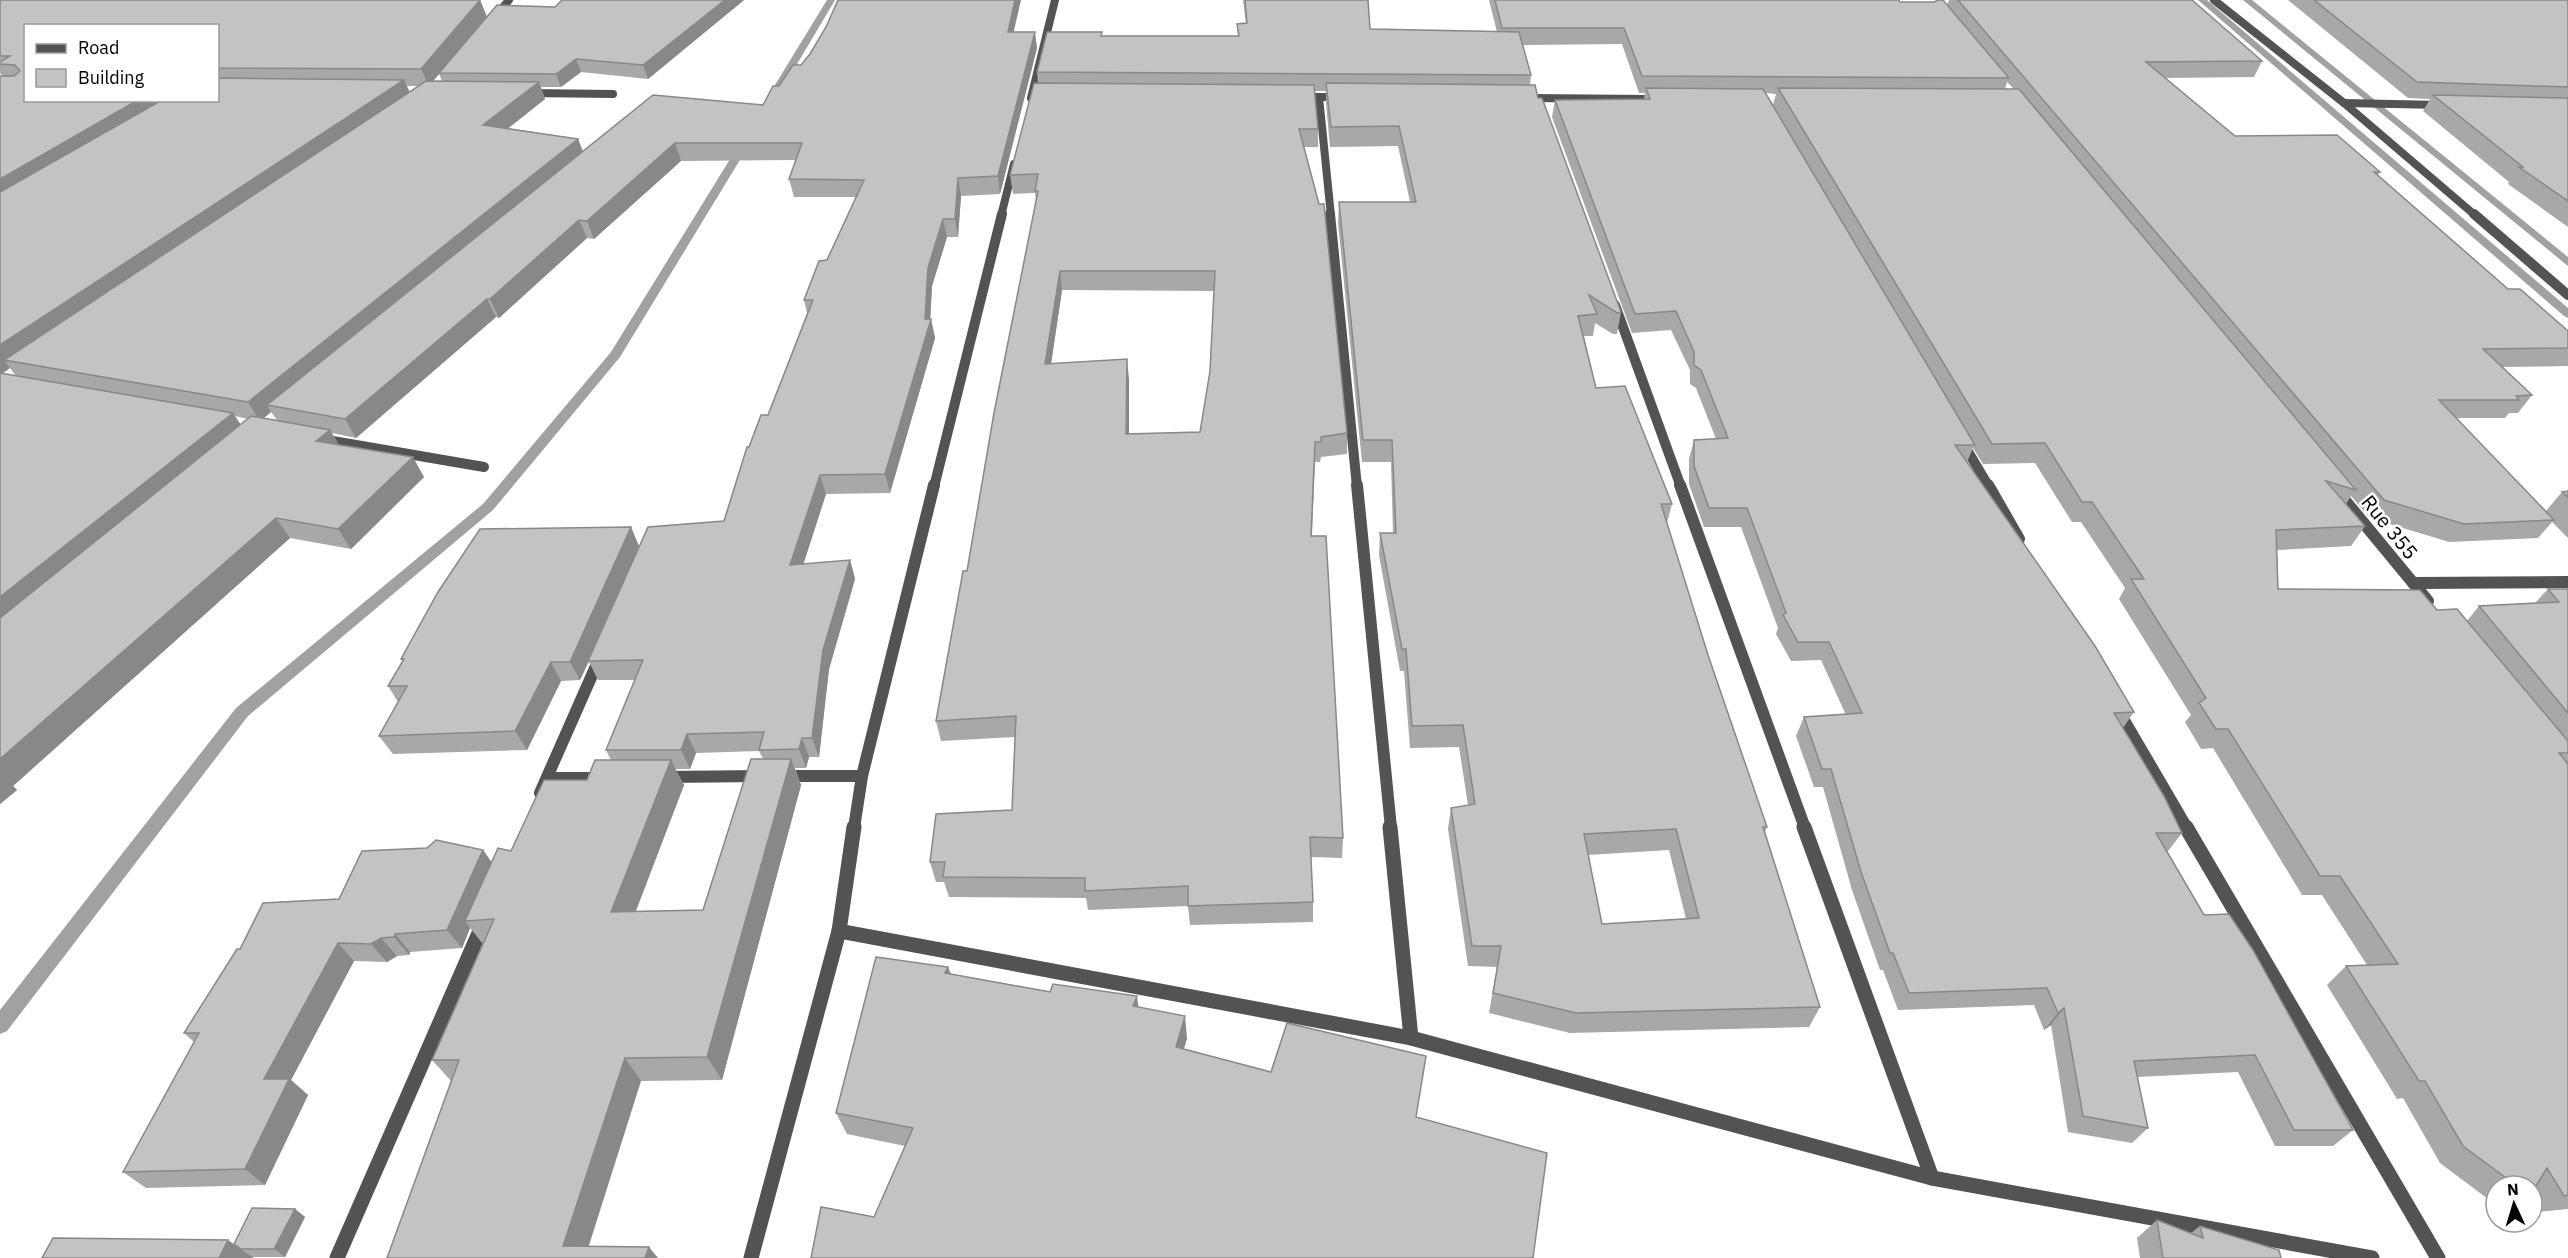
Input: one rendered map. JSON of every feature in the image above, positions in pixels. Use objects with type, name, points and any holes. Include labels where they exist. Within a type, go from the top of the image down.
[{"type":"street","points":[[488,25],[509,0]]},
{"type":"street","points":[[1035,99],[1055,0]]},
{"type":"street","points":[[2214,0],[2344,103],[2568,295]]},
{"type":"street","points":[[523,93],[613,94]]},
{"type":"street","points":[[1295,97],[1354,97]]},
{"type":"street","points":[[1319,97],[1411,1038]]},
{"type":"street","points":[[1516,98],[1541,104],[1657,99]]},
{"type":"street","points":[[2344,103],[2450,105]]},
{"type":"street","points":[[751,1258],[839,930],[861,776],[1017,153]]},
{"type":"street","points":[[1609,290],[1932,1178]]},
{"type":"street","points":[[1956,431],[2028,555]]},
{"type":"street","points":[[309,436],[484,467]]},
{"type":"street","name":"Rue 355","points":[[2331,483],[2435,610]]},
{"type":"street","points":[[2413,583],[2568,582]]},
{"type":"street","points":[[532,811],[607,641]]},
{"type":"street","points":[[2113,700],[2438,1258]]},
{"type":"street","points":[[652,777],[861,776]]},
{"type":"street","points":[[547,778],[617,777]]},
{"type":"street","points":[[337,1258],[489,909]]},
{"type":"street","points":[[839,930],[1411,1038],[1932,1178],[2372,1258]]},
{"type":"building","points":[[0,0],[480,0],[421,69],[219,68],[219,24],[24,24],[24,102],[135,102],[0,179],[0,76],[14,76],[20,71],[15,65],[0,64],[10,56],[0,56]]},
{"type":"building","points":[[562,0],[725,0],[643,65],[576,59],[556,74],[439,73],[497,5],[555,7]]},
{"type":"building","points":[[838,0],[1015,0],[1008,32],[1035,32],[998,176],[958,178],[955,219],[943,219],[928,268],[925,319],[931,319],[885,474],[820,475],[790,565],[850,560],[823,650],[812,738],[802,738],[799,749],[759,750],[764,732],[687,734],[681,750],[606,750],[643,660],[588,661],[648,527],[724,521],[747,447],[749,447],[761,415],[768,415],[813,300],[804,300],[819,261],[827,260],[864,180],[789,179],[802,143],[675,143],[587,221],[579,220],[490,299],[487,299],[345,419],[267,405],[653,95],[763,105],[773,86],[779,86],[793,65],[801,65],[810,54]]},
{"type":"building","points":[[1245,0],[1368,0],[1370,29],[1519,32],[1531,75],[1037,72],[1047,32],[1102,32],[1101,36],[1239,36],[1237,24],[1247,23]]},
{"type":"building","points":[[1495,0],[1899,0],[1900,2],[1934,2],[1943,0],[2009,78],[1642,76],[1624,28],[1502,28]]},
{"type":"building","points":[[1958,0],[2192,0],[2262,61],[2146,62],[2235,136],[2337,135],[2380,172],[2374,172],[2508,289],[2520,289],[2568,331],[2568,348],[2483,349],[2532,395],[2516,396],[2519,400],[2439,400],[2554,520],[2464,524],[2384,500]]},
{"type":"building","points":[[2314,0],[2568,0],[2568,87],[2417,82]]},
{"type":"building","points":[[219,78],[404,80],[0,345],[0,192],[158,102],[219,102]]},
{"type":"building","points":[[426,81],[539,82],[483,125],[578,139],[248,402],[4,360]]},
{"type":"building","points":[[1034,83],[1314,85],[1318,129],[1299,129],[1319,204],[1324,204],[1347,433],[1321,437],[1321,442],[1315,442],[1311,536],[1326,536],[1343,838],[1310,837],[1313,902],[1188,906],[1188,886],[1085,891],[1085,878],[943,877],[945,862],[930,862],[936,814],[1012,810],[1016,716],[936,721],[963,571],[967,571],[994,413],[1038,191],[1035,191],[1038,174],[1010,175]],"holes":[[[1060,271],[1215,271],[1210,371],[1200,432],[1126,434],[1127,359],[1045,364]]]},
{"type":"building","points":[[1326,83],[1535,85],[1538,98],[1542,98],[1621,312],[1617,313],[1589,295],[1597,314],[1578,316],[1596,388],[1625,386],[1672,504],[1661,504],[1708,655],[1767,827],[1763,827],[1820,1007],[1576,1013],[1493,993],[1501,946],[1472,946],[1451,808],[1475,804],[1463,725],[1412,726],[1406,649],[1402,649],[1380,533],[1396,533],[1392,440],[1363,440],[1339,202],[1416,202],[1399,126],[1331,127]],"holes":[[[1676,829],[1699,918],[1602,924],[1584,834]]]},
{"type":"building","points":[[1646,88],[1763,89],[1975,445],[1955,445],[2095,646],[2134,712],[2114,713],[2164,796],[2182,833],[2156,833],[2204,915],[2229,914],[2253,950],[2353,1130],[2294,1130],[2255,1055],[2134,1061],[2148,1128],[2083,1116],[2064,1008],[2058,1013],[2047,988],[1909,993],[1893,953],[1890,953],[1861,872],[1831,769],[1822,769],[1804,717],[1862,713],[1829,642],[1798,642],[1783,615],[1786,613],[1747,508],[1709,508],[1694,466],[1694,440],[1728,438],[1701,370],[1694,365],[1694,352],[1676,311],[1635,314],[1555,100],[1650,99]]},
{"type":"building","points":[[1778,88],[2019,89],[2356,490],[2326,481],[2365,526],[2276,530],[2278,589],[2420,590],[2437,610],[2457,609],[2568,741],[2568,753],[2559,753],[2568,764],[2568,1195],[2564,1196],[2547,1168],[2543,1174],[2501,1174],[2463,1146],[2425,1081],[2419,1081],[2346,966],[2398,964],[2340,876],[2320,876],[2228,729],[2216,729],[2199,703],[2206,698],[2131,579],[2144,579],[2092,502],[2082,502],[2045,443],[1992,444]]},
{"type":"building","points":[[2433,95],[2568,98],[2568,201],[2519,167],[2523,167]]},
{"type":"building","points":[[0,373],[233,413],[0,597]]},
{"type":"building","points":[[251,416],[330,430],[316,441],[413,457],[338,529],[276,518],[0,759],[0,618]]},
{"type":"building","points":[[631,527],[570,662],[551,662],[515,731],[379,736],[407,686],[388,686],[404,659],[401,659],[438,592],[480,529]]},
{"type":"building","points":[[2548,589],[2568,589],[2568,713],[2479,606],[2559,602]]},
{"type":"building","points":[[751,759],[791,759],[707,1057],[625,1058],[563,1246],[649,1247],[645,1258],[387,1258],[459,1060],[432,1060],[494,919],[465,921],[498,848],[511,851],[544,780],[587,780],[595,760],[671,760],[611,912],[703,910]]},
{"type":"building","points":[[436,840],[483,850],[447,930],[395,934],[394,937],[381,938],[371,944],[338,943],[264,1079],[289,1079],[245,1169],[123,1172],[199,1033],[184,1033],[237,949],[240,949],[263,903],[339,899],[362,851],[427,848]]},
{"type":"building","points":[[876,957],[948,967],[945,973],[1050,992],[1053,984],[1137,996],[1133,1006],[1185,1016],[1176,1047],[1271,1072],[1287,1023],[1426,1056],[1416,1117],[1547,1153],[1533,1258],[811,1258],[821,1207],[874,1217],[913,1128],[836,1113]]},
{"type":"building","points":[[252,1208],[295,1209],[274,1249],[241,1249],[234,1244]]},
{"type":"building","points":[[2157,1220],[2203,1238],[2200,1226],[2279,1250],[2281,1258],[2163,1258]]},
{"type":"building","points":[[53,1238],[228,1240],[219,1258],[42,1258]]},
{"type":"waterway","points":[[772,98],[831,0]]},
{"type":"waterway","points":[[2202,0],[2568,314]]},
{"type":"waterway","points":[[2247,0],[2568,263]]},
{"type":"waterway","points":[[0,1025],[242,712],[488,507],[616,354],[744,145]]}]
